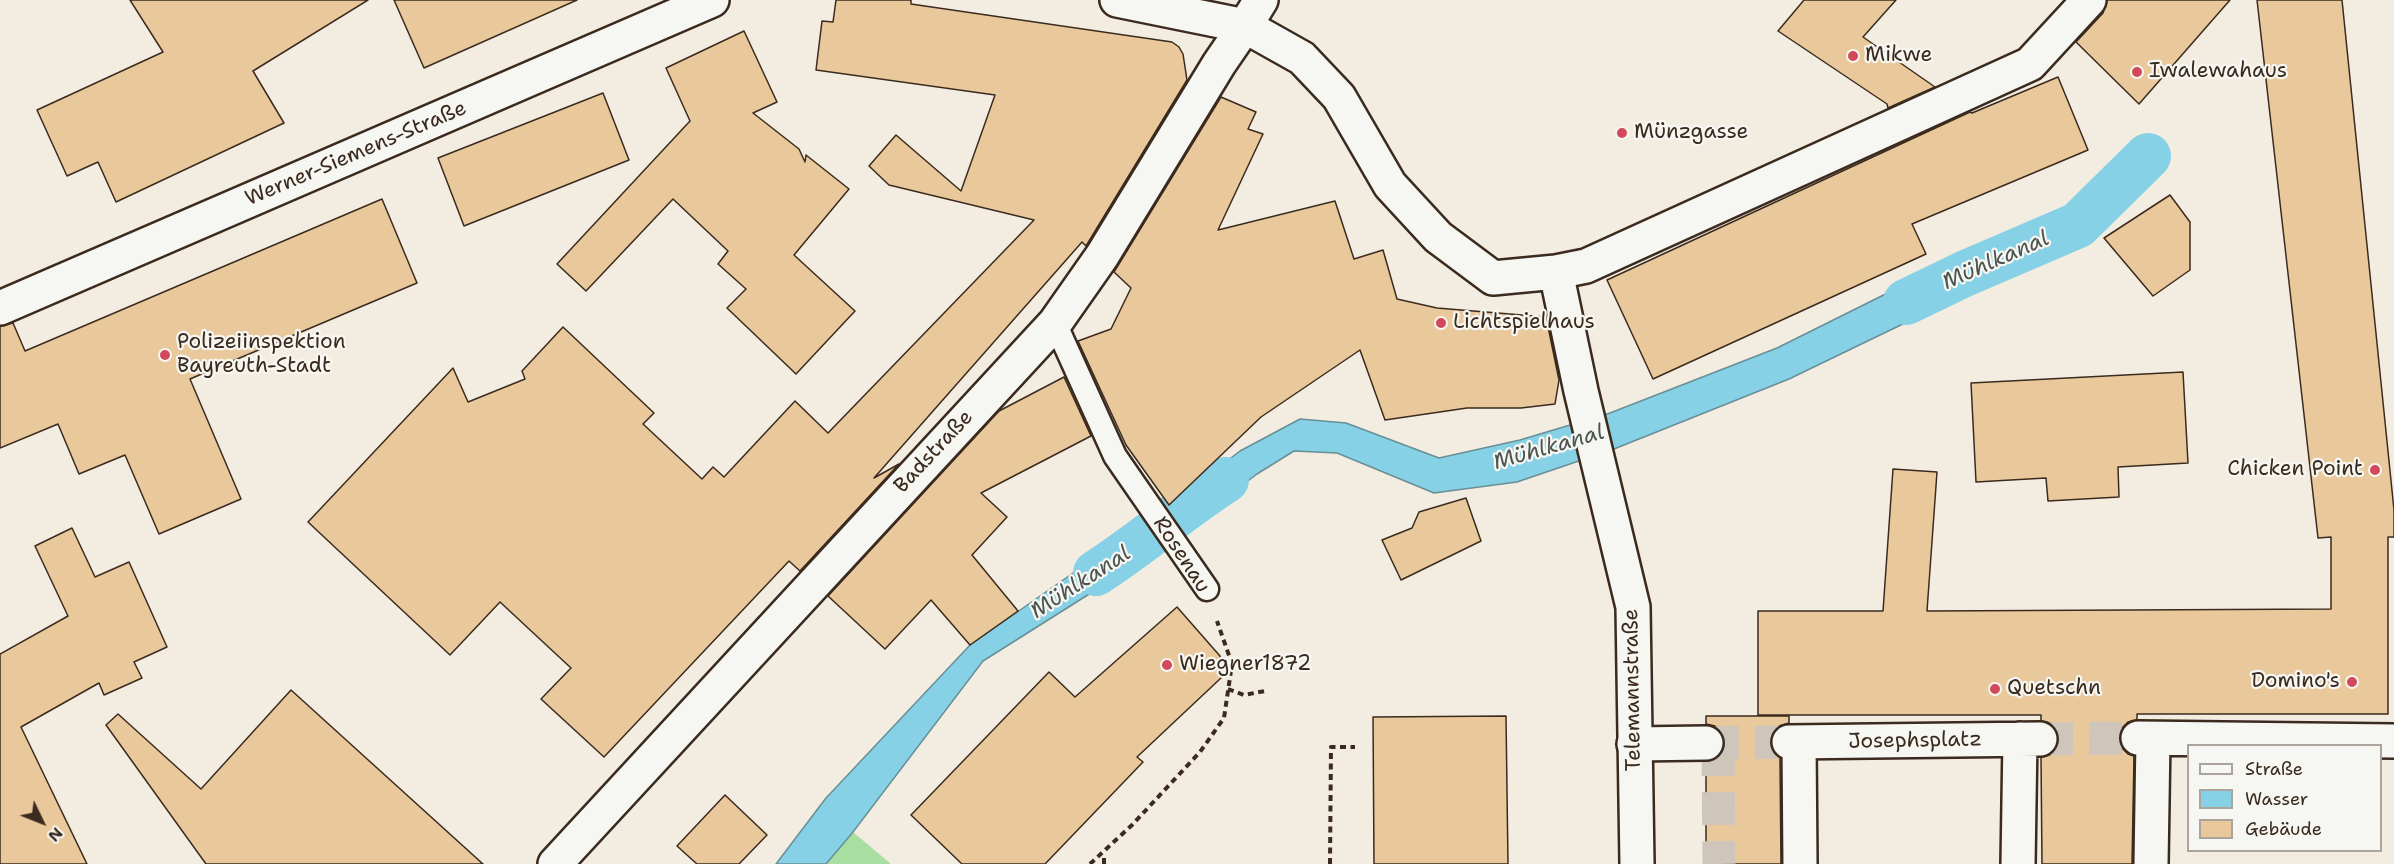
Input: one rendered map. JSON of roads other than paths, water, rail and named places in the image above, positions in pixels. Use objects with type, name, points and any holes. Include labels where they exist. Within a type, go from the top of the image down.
[{"type":"street","name":"Werner-Siemens-Straße","points":[[0,308],[712,0]]},
{"type":"street","points":[[1117,0],[1253,13],[1302,58],[1339,97],[1390,185],[1438,237],[1493,278],[1556,272],[1586,266],[2030,64],[2090,0]]},
{"type":"street","name":"Badstraße","points":[[555,864],[1054,323],[1102,256],[1219,64],[1253,13]]},
{"type":"street","name":"Telemannstraße","points":[[1556,272],[1581,391],[1633,607],[1637,864]]},
{"type":"street","name":"Josephsplatz","points":[[1800,864],[1794,742],[2030,739],[2018,864]]},
{"type":"street","points":[[2151,864],[2146,739],[2394,741]]},
{"type":"street","points":[[1634,744],[1706,743]]},
{"type":"lane","name":"Rosenau","points":[[1054,323],[1114,456],[1207,589]]},
{"type":"water","points":[[1960,257],[1967,293],[1789,379],[1614,449],[1517,482],[1434,493],[1337,453],[1294,451],[1257,474],[1184,530],[1167,507],[1240,451],[1300,419],[1346,423],[1439,458],[1520,440],[1610,413],[1777,348]]},
{"type":"water","points":[[1139,527],[1159,550],[983,661],[826,864],[776,864],[826,798],[970,645]]},
{"type":"waterway","name":"Mühlkanal","points":[[1906,302],[1964,274],[2078,225],[2148,156]]},
{"type":"waterway","name":"Mühlkanal","points":[[1096,573],[1226,480]]},
{"type":"tunnel","points":[[2040,739],[2138,738]]},
{"type":"tunnel","points":[[1706,743],[1789,742]]},
{"type":"tunnel","points":[[1718,743],[1719,864]]},
{"type":"place","name":"Mikwe","points":[[1853,56]]},
{"type":"place","name":"Iwalewahaus","points":[[2137,72]]},
{"type":"place","name":"Münzgasse","points":[[1622,133]]},
{"type":"place","name":"Lichtspielhaus","points":[[1441,323]]},
{"type":"place","name":"Polizeiinspektion Bayreuth-Stadt","points":[[165,355]]},
{"type":"place","name":"Chicken Point","points":[[2375,470]]},
{"type":"place","name":"Wiegner1872","points":[[1167,665]]},
{"type":"place","name":"Domino's","points":[[2352,682]]},
{"type":"place","name":"Quetschn","points":[[1995,689]]}]
